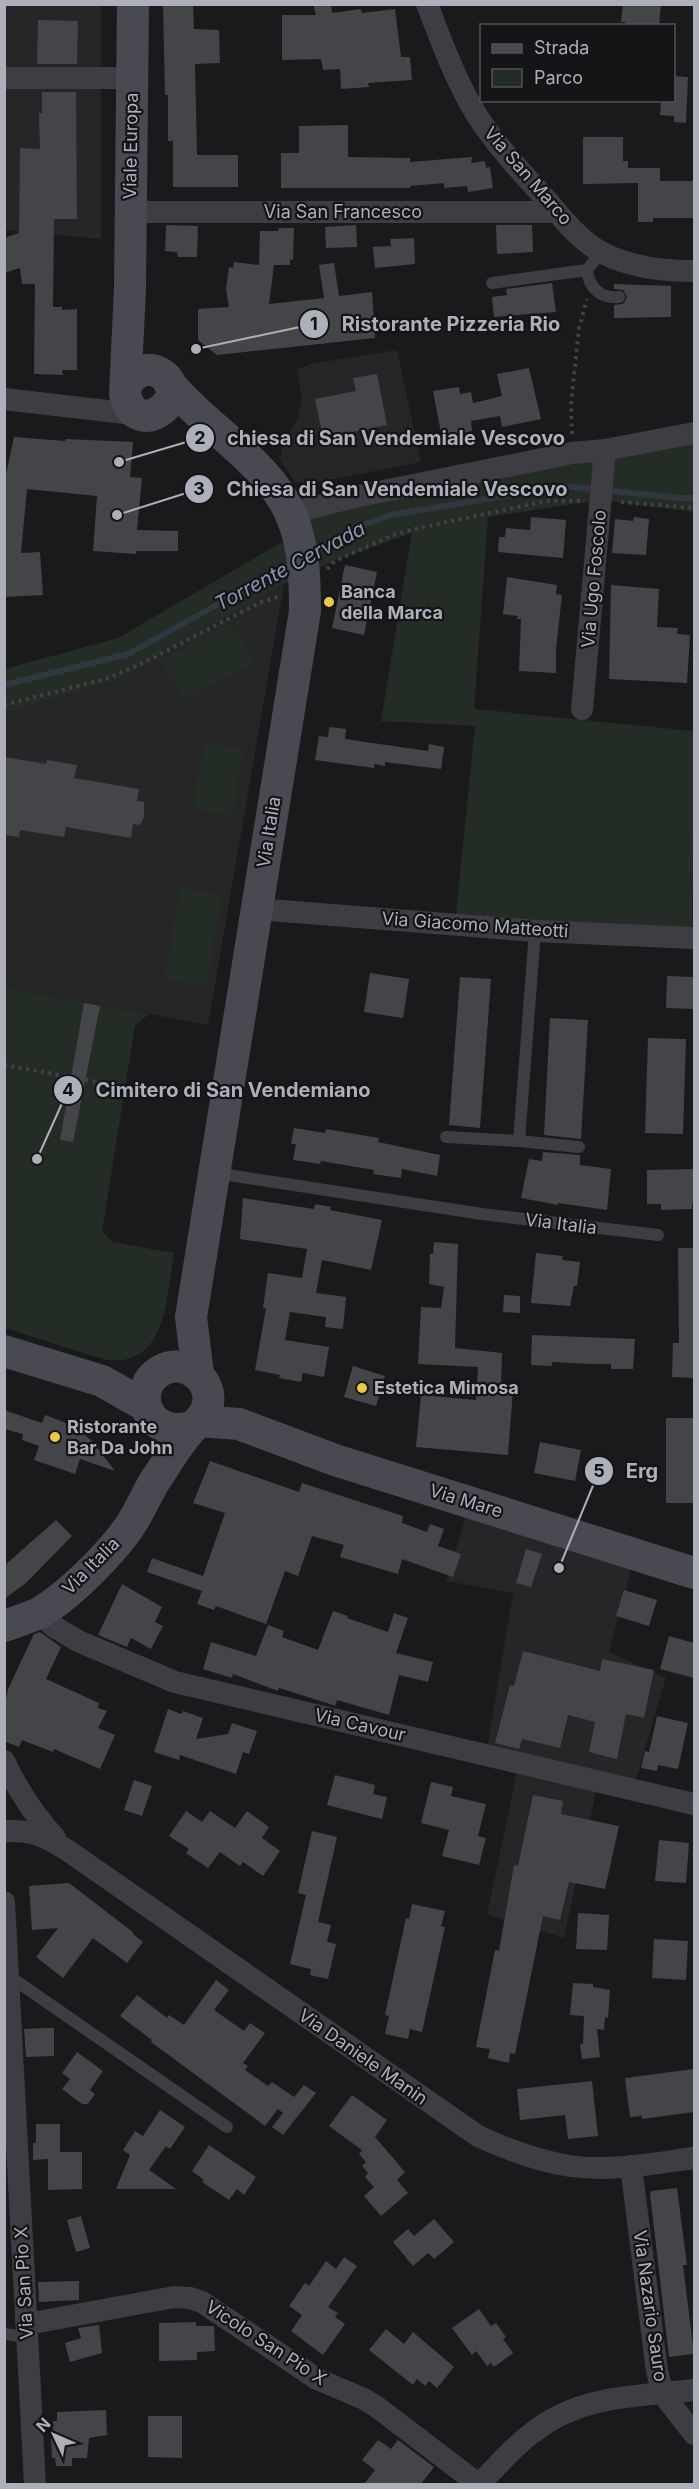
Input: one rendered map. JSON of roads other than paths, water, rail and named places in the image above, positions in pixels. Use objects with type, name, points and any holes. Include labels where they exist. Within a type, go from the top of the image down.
[{"type":"street","name":"Viale Europa","points":[[126,386],[130,288],[133,4]]},
{"type":"street","name":"Via San Marco","points":[[427,4],[458,79],[479,118],[557,212],[592,268],[625,262],[653,268],[694,271]]},
{"type":"street","points":[[4,78],[132,78]]},
{"type":"street","name":"Via San Francesco","points":[[130,212],[557,212]]},
{"type":"street","name":"Viale Europa","points":[[130,288],[141,327],[167,379],[196,412],[266,477],[290,515]]},
{"type":"street","points":[[4,399],[146,415],[157,414],[168,404],[171,390],[167,379],[150,370],[142,370],[129,379],[126,386],[126,401],[135,412],[146,415]]},
{"type":"street","points":[[85,407],[107,398],[126,386]]},
{"type":"street","name":"Viale Europa","points":[[146,415],[182,426],[236,448]]},
{"type":"street","points":[[290,515],[354,497],[572,453],[605,450],[694,433]]},
{"type":"street","name":"Via Ugo Foscolo","points":[[582,709],[605,450]]},
{"type":"street","name":"Via Italia","points":[[4,1626],[39,1613],[85,1576],[114,1546],[133,1522],[154,1480],[200,1404],[191,1317],[305,611],[305,582],[290,515]]},
{"type":"street","name":"Via Giacomo Matteotti","points":[[256,909],[535,931],[694,938]]},
{"type":"street","name":"Via Italia","points":[[154,1480],[154,1393],[191,1317]]},
{"type":"street","points":[[4,1351],[102,1382],[154,1393]]},
{"type":"street","points":[[181,1367],[200,1404],[183,1430],[172,1430],[154,1393],[181,1367]]},
{"type":"street","name":"Via Mare","points":[[200,1404],[239,1424],[335,1460],[694,1573]]},
{"type":"street","name":"Via Cavour","points":[[39,1613],[53,1626],[78,1641],[175,1682],[694,1804]]},
{"type":"street","name":"Via Daniele Manin","points":[[4,1761],[37,1818],[67,1850]]},
{"type":"street","points":[[4,1802],[13,1801],[21,1804],[37,1818]]},
{"type":"street","name":"Via Daniele Manin","points":[[4,1831],[25,1830],[41,1834],[67,1850],[478,2136],[540,2160],[573,2167],[631,2166],[694,2158]]},
{"type":"street","name":"Via San Pio X","points":[[4,1902],[35,2484]]},
{"type":"street","name":"Via Nazario Sauro","points":[[631,2166],[657,2371],[663,2394],[694,2434]]},
{"type":"street","name":"Vicolo San Pio X","points":[[27,2329],[38,2322],[174,2297],[190,2298],[202,2302],[317,2379],[377,2407],[479,2484]]},
{"type":"street","points":[[479,2484],[530,2434],[575,2409],[600,2401],[694,2390]]},
{"type":"lane","points":[[492,283],[592,268],[602,294],[608,298],[619,297]]},
{"type":"lane","points":[[519,1141],[535,931]]},
{"type":"lane","points":[[446,1137],[579,1147]]},
{"type":"lane","name":"Via Italia","points":[[215,1173],[482,1214],[658,1235]]},
{"type":"lane","points":[[9,1976],[227,2127]]},
{"type":"lane","points":[[4,2334],[27,2329]]},
{"type":"waterway","name":"Torrente Cervada","points":[[311,553],[354,528],[391,515],[563,486],[694,498]]},
{"type":"waterway","name":"Torrente Cervada","points":[[4,685],[128,654],[294,562]]},
{"type":"place","name":"Ristorante Pizzeria Rio","points":[[196,349]]},
{"type":"place","name":"chiesa di San Vendemiale Vescovo","points":[[119,462]]},
{"type":"place","name":"Chiesa di San Vendemiale Vescovo","points":[[117,515]]},
{"type":"place","name":"Banca della Marca","points":[[329,602]]},
{"type":"place","name":"Cimitero di San Vendemiano","points":[[37,1159]]},
{"type":"place","name":"Estetica Mimosa","points":[[362,1388]]},
{"type":"place","name":"Ristorante Bar Da John","points":[[55,1437]]},
{"type":"place","name":"Erg","points":[[559,1568]]}]
